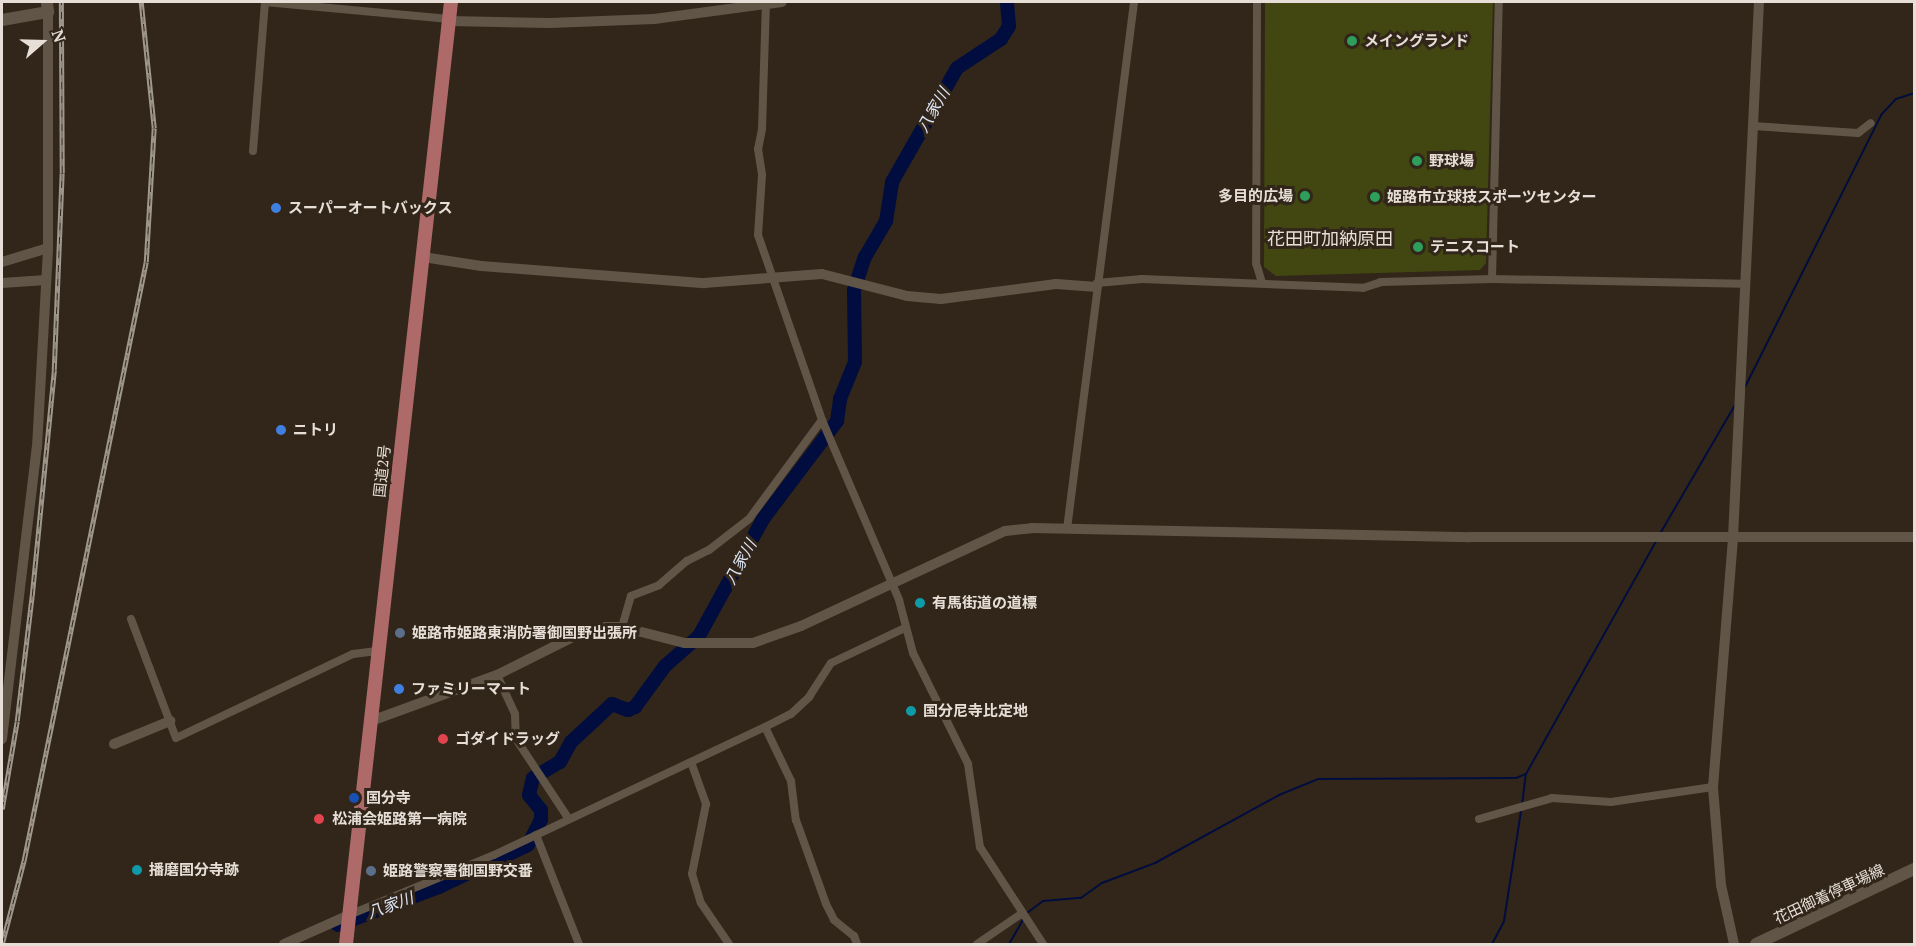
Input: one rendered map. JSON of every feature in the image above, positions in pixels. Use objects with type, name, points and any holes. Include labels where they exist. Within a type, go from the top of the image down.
[{"type":"highway","name":"国道2号","points":[[346,945],[451,2]]},
{"type":"main road","points":[[2,20],[48,7]]},
{"type":"main road","name":"花田御着停車場線","points":[[1756,945],[1914,869]]},
{"type":"street","points":[[253,151],[265,2],[449,20],[550,23],[654,19],[782,2]]},
{"type":"street","points":[[1067,530],[1134,2]]},
{"type":"street","points":[[1257,2],[1256,263],[1262,283]]},
{"type":"street","points":[[1492,279],[1499,2]]},
{"type":"street","points":[[1734,945],[1720,885],[1713,787],[1733,537],[1743,284],[1759,2]]},
{"type":"street","points":[[766,3],[762,129],[758,149],[762,175],[758,235],[797,340],[822,420],[892,583],[913,653],[968,764],[980,848],[1043,945]]},
{"type":"street","points":[[2,740],[6,672],[37,447],[48,248],[48,7]]},
{"type":"street","points":[[1753,126],[1858,133],[1871,123]]},
{"type":"street","points":[[2,262],[48,248]]},
{"type":"street","points":[[423,258],[481,266],[704,283],[822,274],[907,296],[941,298],[1056,284],[1097,285],[1142,279],[1363,288],[1381,282],[1492,279],[1743,284]]},
{"type":"street","points":[[2,283],[46,280]]},
{"type":"street","points":[[622,627],[631,596],[659,585],[687,561],[709,549],[749,519],[822,420]]},
{"type":"street","points":[[371,721],[497,675],[583,632],[622,627],[685,642],[753,643],[801,626],[1005,531],[1914,537]]},
{"type":"street","points":[[130,619],[176,738],[353,654],[379,651]]},
{"type":"street","points":[[284,945],[536,835],[568,818],[765,728],[791,714],[809,697],[831,663],[905,628]]},
{"type":"street","points":[[497,675],[515,714],[516,739],[568,818]]},
{"type":"street","points":[[114,744],[170,721]]},
{"type":"street","points":[[765,728],[791,781],[796,820],[826,904],[834,920],[854,936],[857,945]]},
{"type":"street","points":[[691,762],[706,804],[692,874],[701,903],[729,945]]},
{"type":"street","points":[[1479,819],[1552,798],[1611,802],[1713,787]]},
{"type":"street","points":[[536,835],[579,945]]},
{"type":"street","points":[[977,945],[1021,914]]},
{"type":"green space","name":"姫路市立球技スポーツセンター","points":[[1265,2],[1493,2],[1486,263],[1480,270],[1276,276],[1264,267]]},
{"type":"waterway","name":"八家川","points":[[338,925],[439,887],[528,845],[541,819],[541,810],[529,795],[533,778],[560,762],[571,742],[612,704],[628,710],[635,707],[665,666],[699,636],[763,519],[837,421],[840,399],[855,362],[854,290],[865,257],[886,221],[892,182],[957,68],[1001,39],[1009,26],[1007,2]]},
{"type":"waterway","points":[[1745,387],[1881,115],[1896,99],[1914,93]]},
{"type":"waterway","points":[[1661,532],[1735,405]]},
{"type":"waterway","points":[[1522,805],[1526,774],[1657,540]]},
{"type":"waterway","points":[[1027,913],[1043,901],[1081,898],[1102,883],[1155,863],[1279,795],[1318,779],[1516,778],[1526,774]]},
{"type":"waterway","points":[[1492,944],[1504,921],[1521,811]]},
{"type":"waterway","points":[[1009,944],[1024,918]]},
{"type":"railway","points":[[2,809],[17,721],[32,596],[54,370],[62,173],[61,2]]},
{"type":"railway","points":[[2,944],[24,860],[146,262],[154,128],[141,2]]},
{"type":"place","name":"メイングランド","points":[[1352,41]]},
{"type":"place","name":"野球場","points":[[1417,161]]},
{"type":"place","name":"多目的広場","points":[[1305,196]]},
{"type":"place","name":"姫路市立球技スポーツセンター","points":[[1375,197]]},
{"type":"place","name":"スーパーオートバックス","points":[[276,208]]},
{"type":"place","name":"テニスコート","points":[[1418,247]]},
{"type":"place","name":"ニトリ","points":[[281,430]]},
{"type":"place","name":"有馬街道の道標","points":[[920,603]]},
{"type":"place","name":"姫路市姫路東消防署御国野出張所","points":[[400,633]]},
{"type":"place","name":"ファミリーマート","points":[[399,689]]},
{"type":"place","name":"国分尼寺比定地","points":[[911,711]]},
{"type":"place","name":"ゴダイドラッグ","points":[[443,739]]},
{"type":"place","name":"国分寺","points":[[354,798]]},
{"type":"place","name":"松浦会姫路第一病院","points":[[319,819]]},
{"type":"place","name":"播磨国分寺跡","points":[[137,870]]},
{"type":"place","name":"姫路警察署御国野交番","points":[[371,871]]},
{"type":"district","name":"花田町加納原田","points":[[1330,238]]}]
